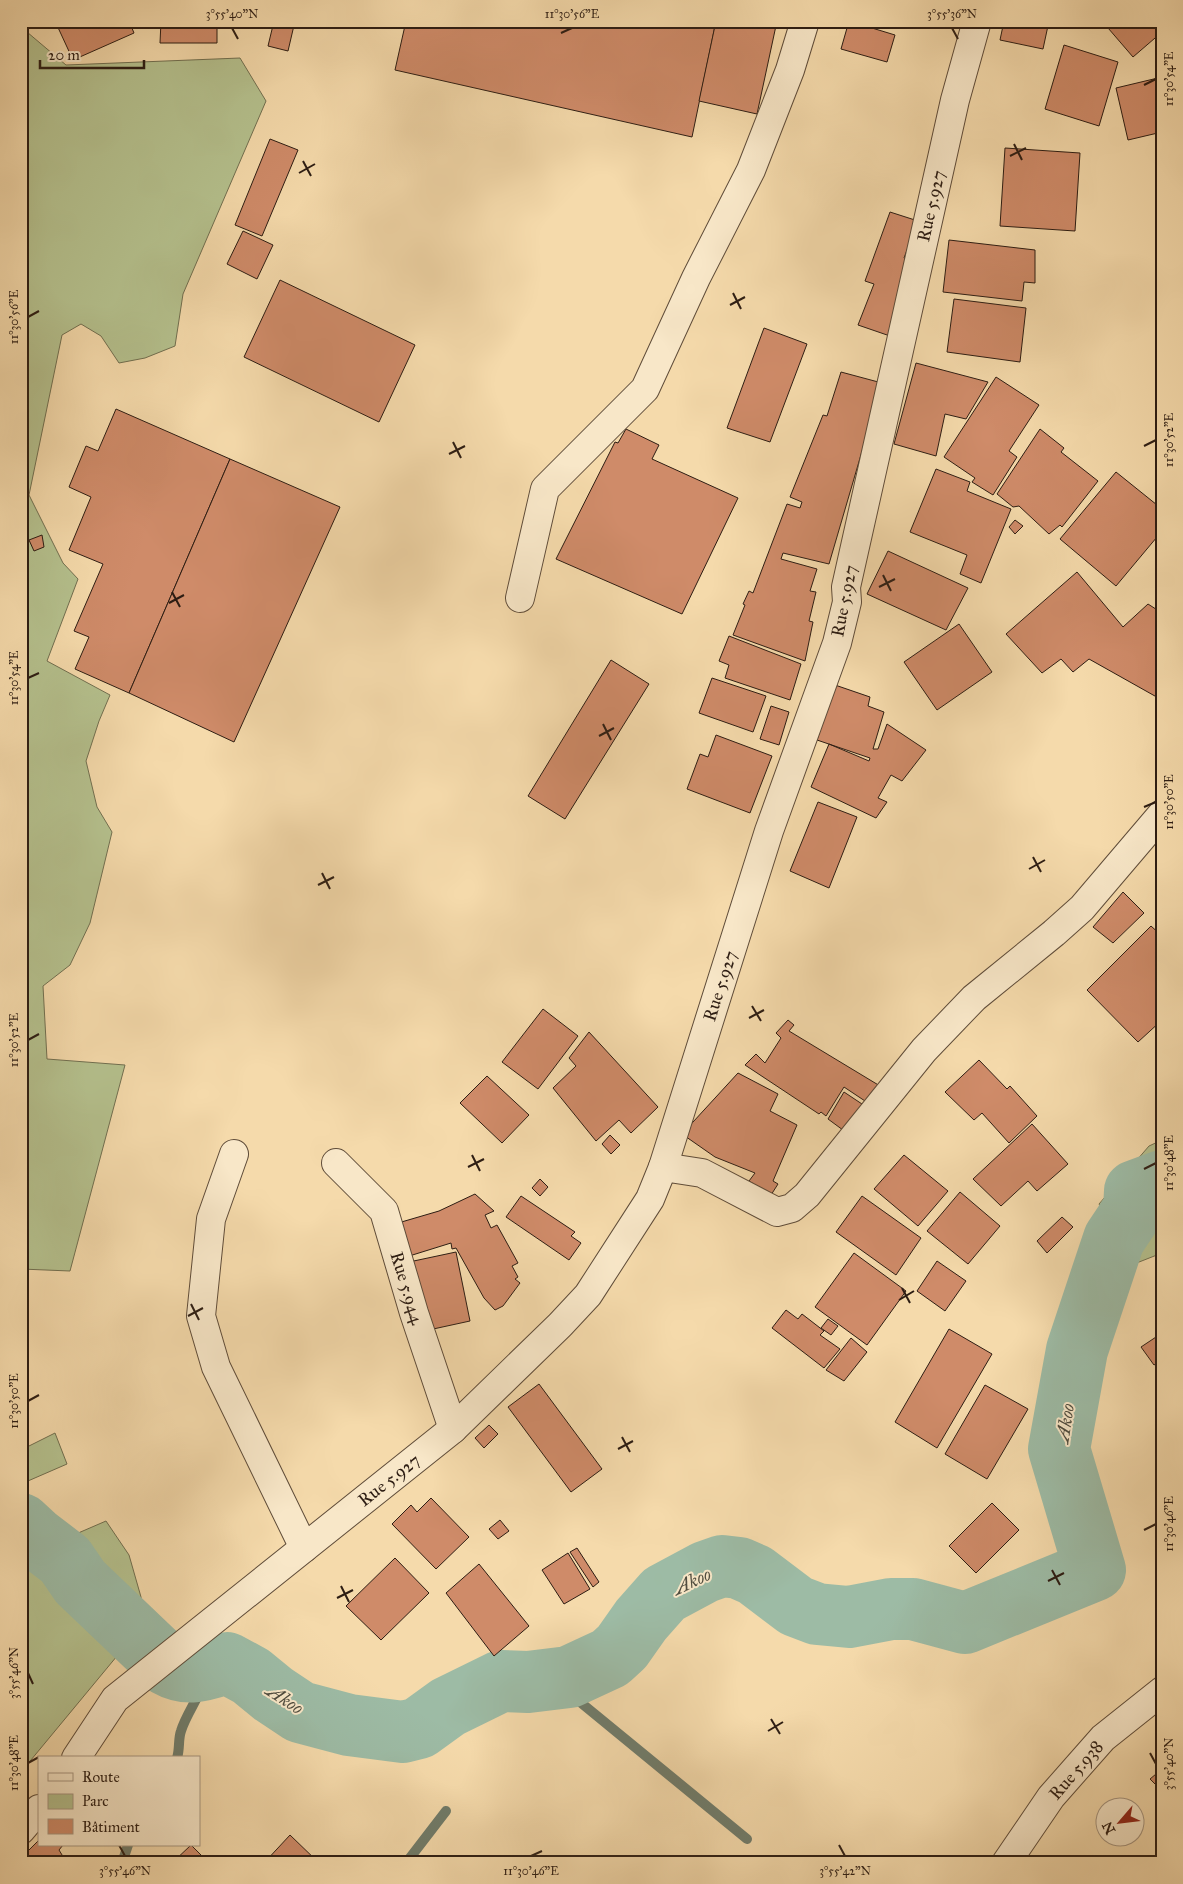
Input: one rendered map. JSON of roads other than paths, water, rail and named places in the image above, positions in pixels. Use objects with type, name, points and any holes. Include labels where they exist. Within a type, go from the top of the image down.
[{"type":"street","points":[[520,598],[545,489],[645,389],[696,278],[751,170],[790,70],[805,21]]},
{"type":"street","name":"Rue 5.927","points":[[77,1756],[116,1699],[453,1429],[560,1325],[588,1295],[650,1199],[663,1167],[769,831],[836,643],[847,602],[846,587],[955,100],[978,21]]},
{"type":"street","points":[[663,1167],[702,1173],[777,1212],[792,1208],[807,1195],[924,1050],[974,998],[1082,908],[1162,814]]},
{"type":"street","points":[[234,1154],[211,1219],[201,1316],[216,1367],[304,1548]]},
{"type":"street","name":"Rue 5.944","points":[[336,1163],[384,1211],[414,1313],[453,1429]]},
{"type":"street","name":"Rue 5.938","points":[[1006,1863],[1051,1797],[1103,1738],[1162,1691]]},
{"type":"street","points":[[21,1830],[38,1811]]},
{"type":"waterway","name":"Akoo","points":[[21,1524],[65,1560],[80,1582],[167,1665],[182,1671],[197,1671],[227,1663],[251,1676],[300,1712],[349,1725],[403,1732],[419,1728],[448,1707],[501,1681],[528,1682],[569,1677],[610,1658],[622,1647],[641,1620],[664,1594],[705,1572],[722,1566],[739,1568],[755,1575],[796,1606],[817,1614],[849,1617],[891,1609],[913,1609],[965,1623],[1095,1570],[1059,1449],[1077,1350],[1114,1239],[1134,1209],[1135,1191],[1162,1181]]},
{"type":"waterway","points":[[177,1756],[181,1731],[203,1683],[205,1676],[202,1671]]},
{"type":"waterway","points":[[552,1679],[747,1839]]},
{"type":"waterway","points":[[406,1863],[446,1811]]},
{"type":"waterway","points":[[124,1863],[123,1860],[128,1846]]}]
